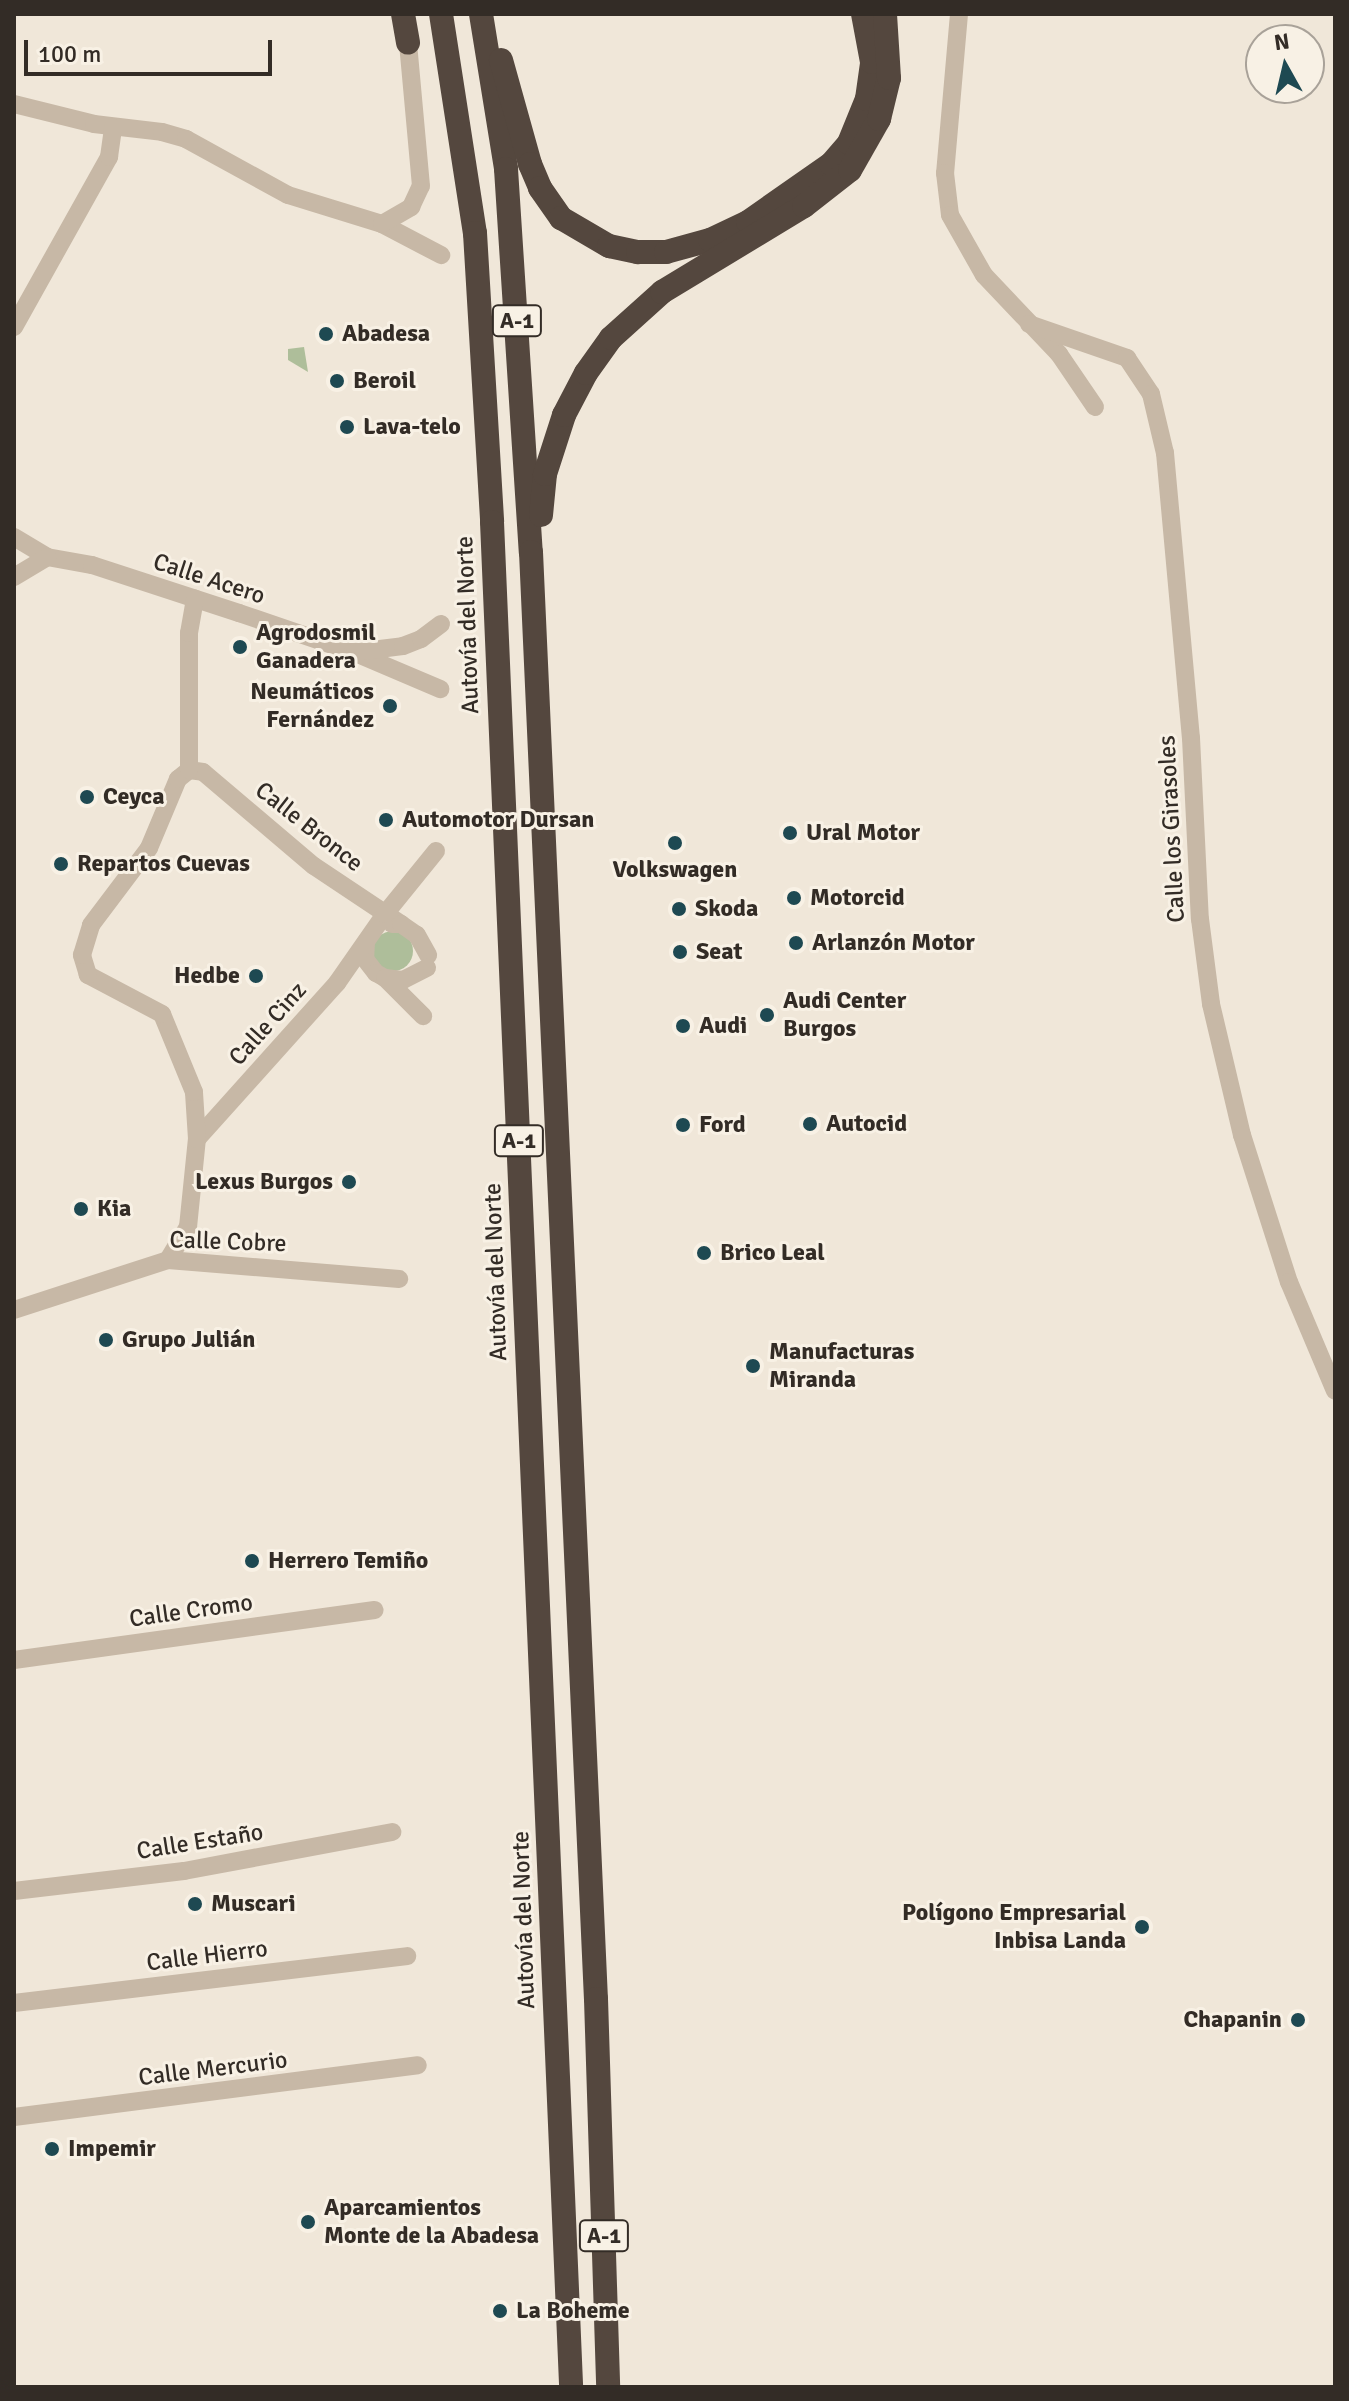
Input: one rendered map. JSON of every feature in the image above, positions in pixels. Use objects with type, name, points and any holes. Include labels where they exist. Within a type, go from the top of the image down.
[{"type":"highway","points":[[403,14],[408,43]]},
{"type":"highway","name":"Autovía del Norte","points":[[441,14],[475,233],[479,299],[571,2387]]},
{"type":"highway","points":[[483,22],[506,70],[530,164],[540,188],[561,218],[609,246],[638,252],[666,252],[710,240],[748,222],[831,164],[849,143],[867,99],[872,62],[863,14]]},
{"type":"highway","points":[[533,613],[545,474],[564,415],[586,373],[611,338],[662,292],[804,206],[850,170],[879,119],[889,78],[885,14]]},
{"type":"highway","name":"A-1","points":[[483,22],[507,181],[533,613],[596,1999],[608,2387]]},
{"type":"street","points":[[959,14],[945,173],[946,201],[962,240],[984,275],[1059,354],[1095,407]]},
{"type":"street","points":[[382,224],[411,207],[421,186],[408,43]]},
{"type":"street","points":[[14,104],[113,127],[162,132],[186,139],[288,195],[382,224],[441,255]]},
{"type":"street","points":[[14,327],[109,157],[113,127]]},
{"type":"street","name":"Calle los Girasoles","points":[[1029,324],[1127,358],[1151,394],[1165,453],[1191,738],[1200,919],[1211,1004],[1242,1135],[1279,1252],[1335,1391]]},
{"type":"street","name":"Calle Acero","points":[[14,537],[47,557],[92,565],[353,652],[440,689]]},
{"type":"street","points":[[14,545],[14,567]]},
{"type":"street","points":[[14,577],[47,557]]},
{"type":"street","points":[[168,1260],[188,1227],[197,1139],[194,1092],[162,1014],[88,975],[82,955],[91,925],[149,848],[178,779],[189,770],[189,633],[195,599]]},
{"type":"street","name":"Calle Acero","points":[[353,652],[403,646],[421,639],[441,624]]},
{"type":"street","name":"Calle Bronce","points":[[189,770],[203,772],[314,866],[417,935],[428,962]]},
{"type":"street","name":"Calle Cinz","points":[[197,1139],[337,983],[369,938],[393,919],[436,851]]},
{"type":"street","points":[[369,938],[365,959],[423,1016]]},
{"type":"street","name":"Calle Cinz","points":[[337,983],[358,971],[403,980],[428,962]]},
{"type":"street","name":"Calle Cinz","points":[[194,1092],[214,1100],[234,1098]]},
{"type":"street","name":"Calle Cobre","points":[[14,1310],[168,1260],[399,1279]]},
{"type":"street","name":"Calle Cromo","points":[[14,1660],[375,1610]]},
{"type":"street","name":"Calle Estaño","points":[[14,1891],[184,1871],[392,1832]]},
{"type":"street","name":"Calle Hierro","points":[[14,2003],[407,1956]]},
{"type":"street","name":"Calle Mercurio","points":[[14,2117],[418,2065]]},
{"type":"green space","points":[[304,347],[308,372],[288,360],[288,349]]},
{"type":"green space","points":[[393,931],[407,937],[413,951],[407,965],[393,971],[379,965],[373,951],[379,937]]},
{"type":"place","name":"Abadesa","points":[[326,334]]},
{"type":"place","name":"Beroil","points":[[337,381]]},
{"type":"place","name":"Lava-telo","points":[[347,427]]},
{"type":"place","name":"Agrodosmil Ganadera","points":[[240,647]]},
{"type":"place","name":"Neumáticos Fernández","points":[[390,706]]},
{"type":"place","name":"Ceyca","points":[[87,797]]},
{"type":"place","name":"Automotor Dursan","points":[[386,820]]},
{"type":"place","name":"Ural Motor","points":[[790,833]]},
{"type":"place","name":"Volkswagen","points":[[675,843]]},
{"type":"place","name":"Repartos Cuevas","points":[[61,864]]},
{"type":"place","name":"Motorcid","points":[[794,898]]},
{"type":"place","name":"Skoda","points":[[679,909]]},
{"type":"place","name":"Arlanzón Motor","points":[[796,943]]},
{"type":"place","name":"Seat","points":[[680,952]]},
{"type":"place","name":"Hedbe","points":[[256,976]]},
{"type":"place","name":"Audi Center Burgos","points":[[767,1015]]},
{"type":"place","name":"Audi","points":[[683,1026]]},
{"type":"place","name":"Autocid","points":[[810,1124]]},
{"type":"place","name":"Ford","points":[[683,1125]]},
{"type":"place","name":"Lexus Burgos","points":[[349,1182]]},
{"type":"place","name":"Kia","points":[[81,1209]]},
{"type":"place","name":"Brico Leal","points":[[704,1253]]},
{"type":"place","name":"Grupo Julián","points":[[106,1340]]},
{"type":"place","name":"Manufacturas Miranda","points":[[753,1366]]},
{"type":"place","name":"Herrero Temiño","points":[[252,1561]]},
{"type":"place","name":"Muscari","points":[[195,1904]]},
{"type":"place","name":"Polígono Empresarial Inbisa Landa","points":[[1142,1927]]},
{"type":"place","name":"Chapanin","points":[[1298,2020]]},
{"type":"place","name":"Impemir","points":[[52,2149]]},
{"type":"place","name":"Aparcamientos Monte de la Abadesa","points":[[308,2222]]},
{"type":"place","name":"La Boheme","points":[[500,2311]]}]
